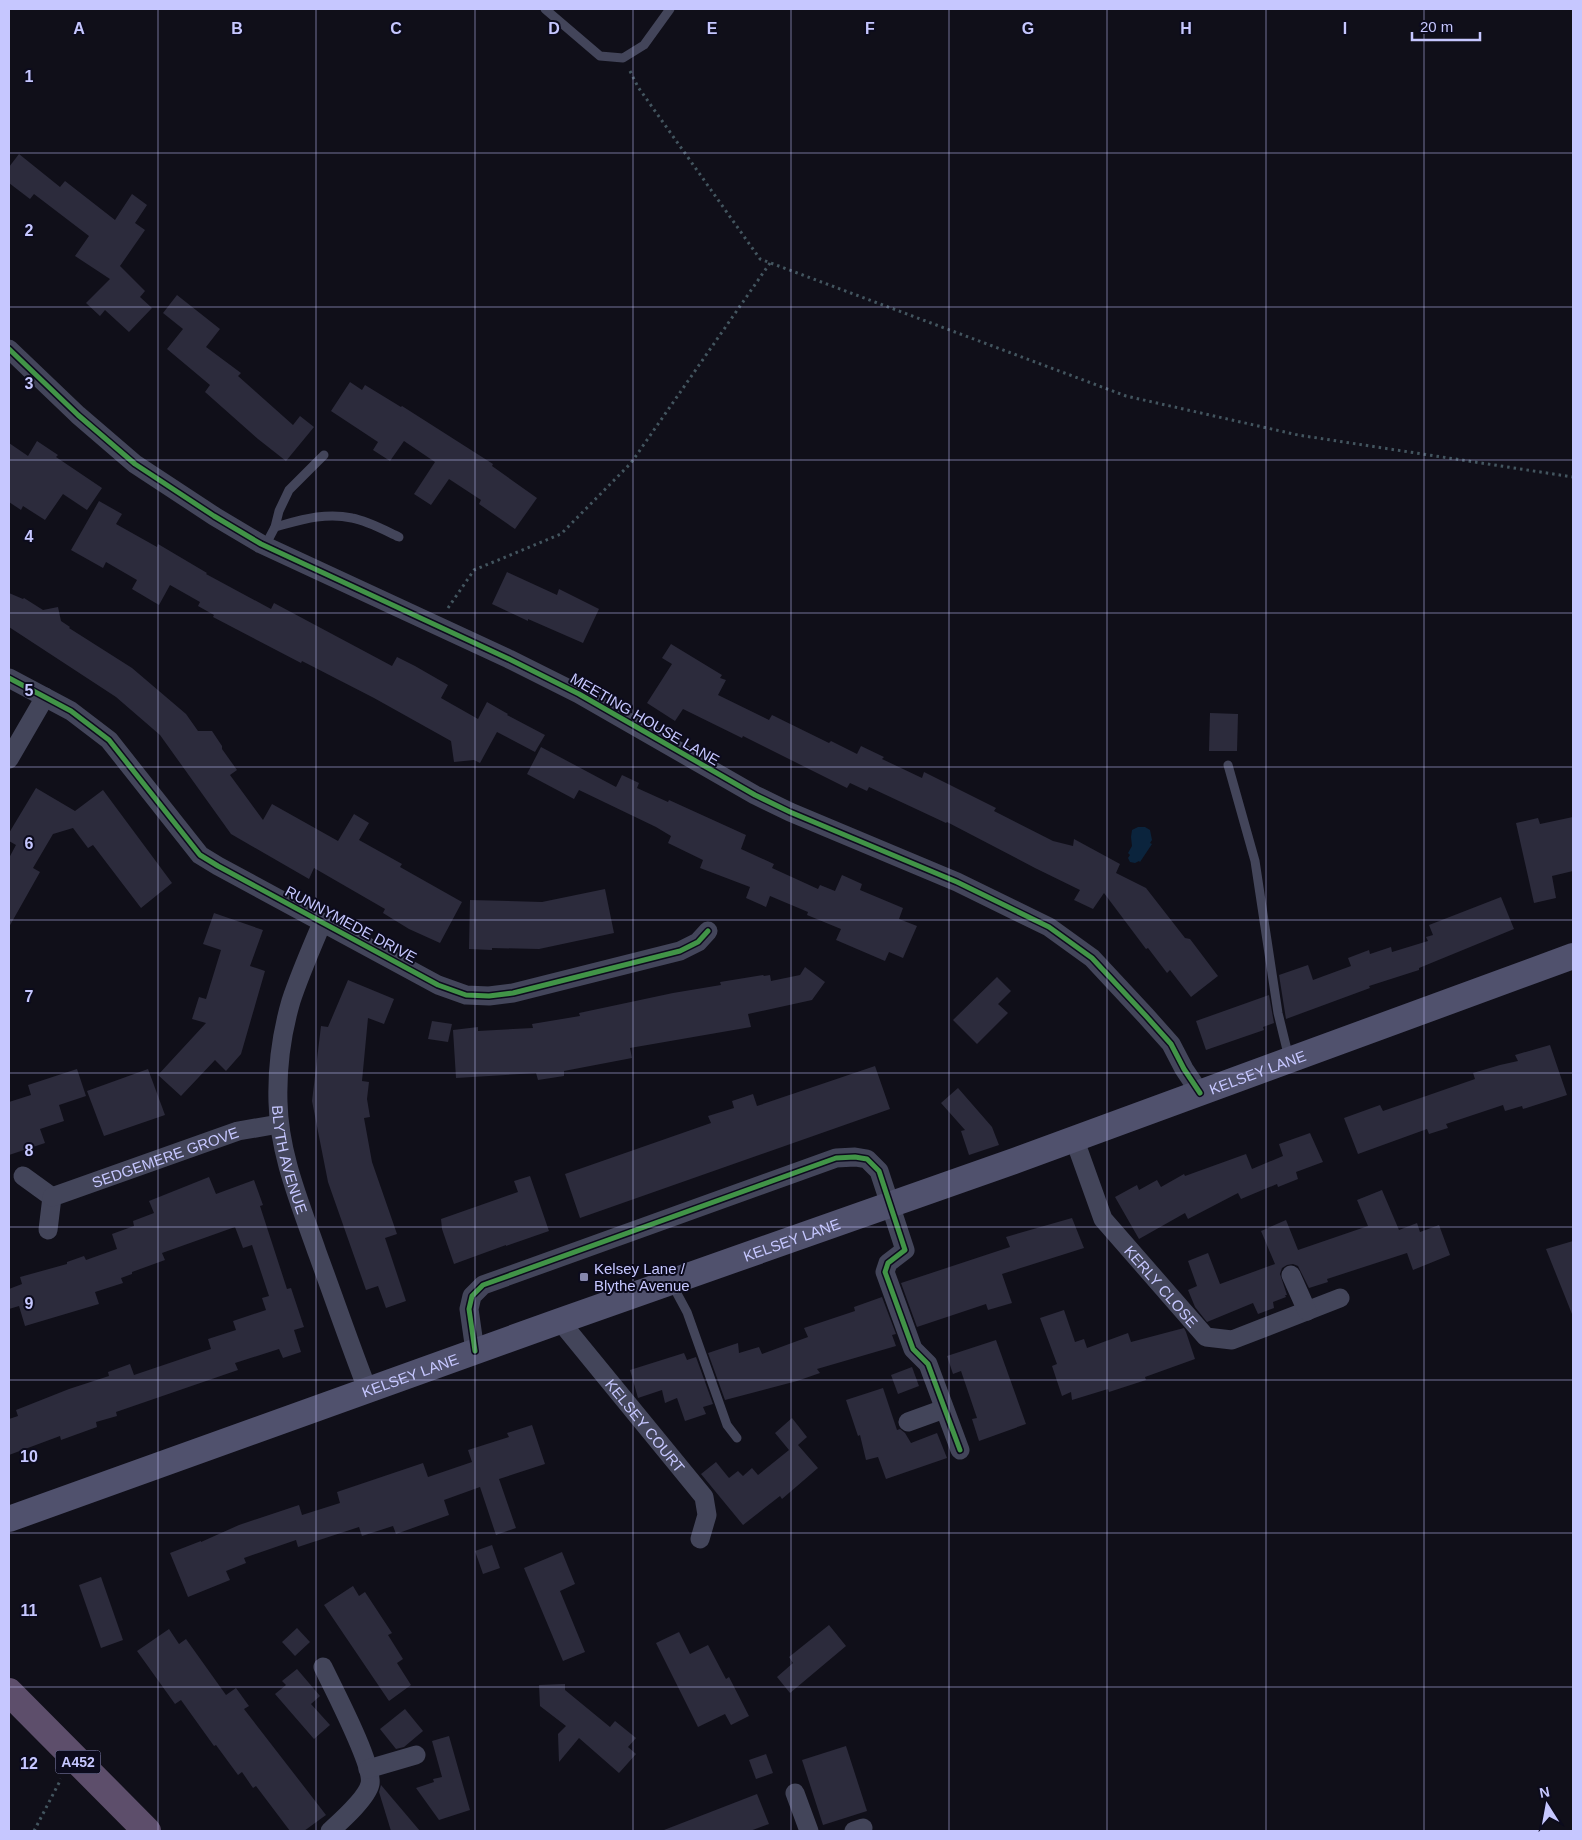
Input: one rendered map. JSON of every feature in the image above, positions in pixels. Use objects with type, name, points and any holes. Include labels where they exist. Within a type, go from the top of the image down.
[{"type":"highway","name":"A452","points":[[9,1692],[147,1831]]},
{"type":"main road","name":"KELSEY LANE","points":[[9,1519],[475,1351],[889,1206],[1573,956]]},
{"type":"street","name":"MEETING HOUSE LANE","points":[[9,349],[78,415],[135,464],[214,516],[265,546],[509,659],[579,694],[755,795],[790,812],[957,882],[1049,927],[1092,958],[1146,1016],[1171,1044],[1184,1069],[1200,1093]]},
{"type":"street","name":"RUNNYMEDE DRIVE","points":[[9,678],[78,716],[109,740],[200,854],[218,866],[322,923],[452,991],[477,996],[513,993],[680,951],[698,942],[708,931]]},
{"type":"street","points":[[9,759],[45,697]]},
{"type":"street","name":"BLYTH AVENUE","points":[[322,923],[291,1001],[286,1023],[280,1072],[279,1124],[293,1184],[368,1391]]},
{"type":"street","name":"SEDGEMERE GROVE","points":[[52,1197],[238,1131],[279,1124]]},
{"type":"street","name":"KERLY CLOSE","points":[[1074,1138],[1103,1219],[1206,1337],[1232,1340],[1340,1298]]},
{"type":"street","points":[[475,1351],[470,1309],[472,1296],[483,1285],[836,1158],[855,1157],[867,1159],[878,1171],[905,1250],[888,1263],[885,1272],[913,1349],[928,1364],[960,1450]]},
{"type":"street","points":[[23,1176],[52,1197],[48,1230]]},
{"type":"street","points":[[1291,1275],[1307,1311]]},
{"type":"street","name":"KELSEY COURT","points":[[560,1321],[704,1497],[707,1515],[700,1539]]},
{"type":"street","points":[[908,1422],[944,1409]]},
{"type":"street","points":[[323,1667],[367,1763],[370,1784],[364,1796],[330,1831]]},
{"type":"street","points":[[368,1769],[416,1755]]},
{"type":"street","points":[[795,1793],[809,1831]]},
{"type":"lane","points":[[546,9],[600,56],[623,58],[644,45],[670,9]]},
{"type":"lane","points":[[265,546],[275,527],[279,511],[289,490],[324,455]]},
{"type":"lane","points":[[275,527],[309,518],[335,515],[354,518],[399,537]]},
{"type":"lane","points":[[1228,766],[1255,861],[1278,1013],[1289,1060]]},
{"type":"lane","points":[[671,1282],[687,1312],[727,1425],[737,1438]]},
{"type":"path","points":[[623,58],[638,87],[760,259],[1126,396],[1298,435],[1573,477]]},
{"type":"path","points":[[436,625],[474,570],[561,534],[631,463],[770,262]]},
{"type":"path","points":[[34,1831],[73,1756]]},
{"type":"water","points":[[1138,827],[1145,827],[1150,830],[1152,840],[1150,843],[1152,844],[1140,862],[1135,863],[1130,862],[1128,858],[1130,855],[1128,853],[1132,846],[1132,830]]},
{"type":"building","points":[[19,154],[60,187],[65,181],[115,220],[132,194],[147,205],[135,223],[145,230],[120,266],[145,291],[140,297],[152,308],[129,332],[105,310],[100,316],[86,303],[110,279],[75,256],[89,236],[34,194],[30,199],[9,183],[9,167]]},
{"type":"building","points":[[177,295],[220,329],[206,347],[241,373],[238,376],[293,425],[300,416],[314,427],[286,461],[205,392],[210,385],[167,349],[183,329],[163,313]]},
{"type":"building","points":[[350,382],[362,390],[365,385],[402,406],[493,464],[492,466],[537,498],[515,529],[479,504],[481,500],[449,479],[431,505],[414,494],[435,462],[404,441],[390,461],[373,450],[378,442],[331,411]]},
{"type":"building","points":[[37,441],[58,455],[56,457],[102,488],[87,510],[63,494],[45,520],[23,506],[21,510],[9,502],[9,443],[28,456]]},
{"type":"building","points":[[99,501],[122,514],[116,524],[157,547],[158,544],[206,574],[271,609],[274,603],[392,666],[397,657],[415,666],[448,685],[441,698],[478,719],[487,702],[545,735],[535,752],[497,732],[480,763],[474,760],[454,762],[451,741],[374,698],[302,661],[301,663],[213,617],[214,615],[198,606],[200,602],[170,585],[159,605],[132,589],[137,580],[106,562],[103,568],[71,550]]},
{"type":"building","points":[[507,572],[557,595],[559,589],[599,609],[583,643],[492,604]]},
{"type":"building","points":[[9,593],[24,598],[43,610],[58,607],[61,621],[69,628],[132,668],[186,714],[198,731],[212,731],[237,770],[230,775],[263,820],[272,804],[338,841],[354,814],[369,823],[359,840],[402,864],[400,867],[462,902],[440,943],[409,929],[383,913],[385,909],[314,868],[309,879],[231,834],[160,735],[116,697],[9,627]]},
{"type":"building","points":[[671,644],[722,675],[720,678],[726,680],[718,695],[769,720],[772,715],[829,743],[831,741],[857,754],[861,746],[884,757],[882,759],[922,778],[924,772],[996,808],[994,811],[1053,841],[1073,846],[1074,839],[1120,864],[1116,873],[1146,888],[1185,938],[1190,939],[1218,976],[1191,997],[1170,970],[1167,973],[1148,948],[1146,949],[1104,893],[1093,909],[1074,900],[1080,890],[947,822],[869,787],[867,791],[850,783],[847,788],[743,736],[742,738],[683,709],[675,721],[647,703],[672,664],[662,658]]},
{"type":"building","points":[[1210,713],[1238,714],[1237,751],[1209,751]]},
{"type":"building","points":[[541,747],[616,787],[622,775],[639,783],[637,788],[668,802],[669,800],[746,835],[741,849],[774,864],[772,868],[818,889],[820,885],[835,891],[842,875],[862,884],[860,890],[903,908],[899,919],[917,926],[903,958],[889,952],[885,961],[836,940],[841,929],[807,915],[808,912],[770,896],[766,907],[746,898],[750,887],[700,868],[703,860],[668,843],[671,836],[656,827],[579,790],[574,799],[527,774]]},
{"type":"building","points":[[36,788],[75,811],[103,790],[172,883],[141,908],[93,845],[88,848],[73,828],[53,834],[33,868],[40,872],[9,927],[9,858],[16,845],[9,841],[9,833]]},
{"type":"building","points":[[1573,817],[1573,871],[1552,876],[1556,898],[1534,903],[1516,823],[1538,818],[1540,824]]},
{"type":"building","points":[[605,889],[614,933],[539,949],[469,949],[470,900],[542,902]]},
{"type":"building","points":[[1501,897],[1514,929],[1419,968],[1419,970],[1369,986],[1370,988],[1286,1019],[1279,975],[1308,965],[1313,980],[1351,966],[1348,958],[1369,950],[1370,954],[1391,947],[1392,952],[1428,941],[1426,937],[1433,935],[1429,925]]},
{"type":"building","points":[[214,913],[263,930],[250,966],[265,971],[241,1054],[226,1071],[215,1060],[181,1096],[158,1075],[206,1023],[192,1019],[199,997],[206,999],[221,950],[203,944]]},
{"type":"building","points":[[805,967],[825,982],[812,1000],[748,1014],[751,1027],[630,1048],[632,1058],[564,1071],[564,1076],[538,1080],[536,1073],[456,1078],[453,1030],[478,1027],[478,1031],[533,1028],[532,1024],[580,1016],[579,1013],[673,993],[721,985],[720,982],[763,975],[770,975],[771,981],[800,975]]},
{"type":"building","points":[[997,977],[1011,991],[998,1004],[1008,1013],[977,1044],[953,1020]]},
{"type":"building","points":[[348,980],[394,999],[384,1024],[368,1018],[362,1081],[369,1082],[367,1099],[370,1117],[364,1118],[372,1162],[397,1234],[385,1238],[406,1301],[386,1308],[378,1286],[366,1290],[328,1182],[312,1101],[321,1026],[328,1027]]},
{"type":"building","points":[[1269,995],[1274,1023],[1263,1027],[1264,1030],[1206,1050],[1196,1021]]},
{"type":"building","points":[[432,1021],[452,1024],[448,1042],[428,1039]]},
{"type":"building","points":[[1550,1045],[1567,1095],[1523,1109],[1522,1106],[1505,1111],[1503,1105],[1446,1124],[1448,1128],[1429,1134],[1427,1129],[1358,1154],[1344,1118],[1380,1105],[1383,1111],[1475,1079],[1473,1073],[1518,1061],[1515,1055]]},
{"type":"building","points":[[875,1066],[890,1109],[580,1218],[565,1174],[711,1123],[708,1116],[734,1108],[732,1101],[753,1094],[757,1106]]},
{"type":"building","points":[[77,1069],[86,1096],[59,1105],[64,1121],[40,1129],[45,1143],[9,1155],[9,1102],[31,1095],[28,1085]]},
{"type":"building","points":[[148,1069],[165,1115],[104,1136],[87,1091]]},
{"type":"building","points":[[958,1088],[992,1127],[999,1145],[969,1155],[961,1131],[965,1130],[941,1103]]},
{"type":"building","points":[[1310,1133],[1323,1162],[1296,1172],[1298,1179],[1278,1187],[1277,1184],[1241,1199],[1238,1193],[1188,1219],[1185,1213],[1139,1239],[1115,1197],[1137,1185],[1139,1190],[1157,1180],[1161,1187],[1184,1174],[1185,1176],[1246,1154],[1252,1169],[1283,1156],[1279,1144]]},
{"type":"building","points":[[530,1176],[549,1231],[454,1264],[442,1229],[441,1219],[518,1192],[514,1181]]},
{"type":"building","points":[[209,1177],[216,1194],[254,1180],[263,1205],[260,1206],[287,1289],[291,1288],[304,1327],[294,1330],[301,1352],[283,1358],[279,1349],[235,1363],[238,1370],[116,1412],[117,1416],[96,1422],[97,1427],[61,1440],[60,1436],[9,1455],[9,1419],[18,1416],[16,1410],[69,1389],[109,1376],[108,1372],[130,1364],[134,1375],[211,1349],[208,1339],[236,1330],[233,1321],[266,1310],[262,1298],[269,1296],[252,1245],[243,1248],[235,1227],[162,1253],[165,1260],[121,1278],[123,1283],[95,1292],[99,1304],[25,1326],[19,1306],[9,1309],[9,1289],[22,1284],[20,1277],[67,1264],[67,1262],[84,1256],[86,1260],[117,1249],[112,1234],[134,1226],[133,1221],[154,1213],[149,1201]]},
{"type":"building","points":[[1382,1190],[1399,1230],[1417,1223],[1420,1232],[1439,1225],[1450,1255],[1413,1270],[1407,1253],[1327,1279],[1328,1282],[1309,1288],[1298,1266],[1293,1264],[1287,1265],[1282,1268],[1280,1274],[1287,1295],[1273,1302],[1274,1308],[1258,1314],[1253,1303],[1207,1322],[1195,1307],[1188,1290],[1197,1286],[1188,1261],[1208,1253],[1220,1284],[1275,1264],[1261,1231],[1286,1220],[1298,1250],[1368,1226],[1357,1200]]},
{"type":"building","points":[[1072,1218],[1084,1248],[1002,1274],[1012,1303],[988,1310],[986,1304],[917,1327],[901,1283],[1010,1247],[1006,1237]]},
{"type":"building","points":[[1573,1241],[1573,1314],[1572,1314],[1546,1249]]},
{"type":"building","points":[[882,1297],[896,1334],[892,1335],[896,1346],[817,1369],[820,1373],[797,1381],[725,1400],[708,1353],[738,1343],[739,1353],[759,1347],[762,1354],[808,1337],[804,1328],[855,1311],[854,1307]]},
{"type":"building","points":[[1064,1310],[1075,1342],[1084,1339],[1087,1348],[1128,1333],[1131,1342],[1184,1328],[1195,1359],[1145,1377],[1146,1380],[1109,1392],[1108,1389],[1072,1400],[1071,1392],[1062,1396],[1052,1366],[1057,1364],[1040,1318]]},
{"type":"building","points":[[996,1340],[1026,1424],[979,1441],[972,1419],[977,1418],[961,1371],[953,1374],[947,1356]]},
{"type":"building","points":[[684,1353],[687,1360],[696,1357],[713,1404],[703,1407],[706,1414],[685,1421],[677,1398],[665,1403],[662,1390],[638,1398],[630,1370]]},
{"type":"building","points":[[912,1367],[919,1386],[898,1394],[891,1375]]},
{"type":"building","points":[[883,1388],[897,1430],[900,1429],[905,1433],[911,1443],[937,1433],[947,1458],[886,1479],[878,1457],[866,1460],[860,1435],[858,1436],[846,1400]]},
{"type":"building","points":[[792,1418],[807,1437],[798,1445],[818,1468],[782,1499],[780,1496],[743,1525],[701,1474],[716,1462],[729,1478],[738,1471],[743,1476],[752,1468],[758,1475],[789,1450],[775,1433]]},
{"type":"building","points":[[532,1425],[545,1464],[499,1479],[516,1528],[496,1535],[480,1487],[444,1500],[449,1515],[396,1534],[393,1526],[362,1536],[359,1527],[298,1547],[296,1540],[244,1558],[246,1563],[226,1571],[230,1580],[188,1597],[170,1553],[239,1525],[299,1505],[302,1515],[340,1503],[337,1492],[423,1463],[428,1477],[472,1462],[468,1450],[509,1437],[507,1433]]},
{"type":"building","points":[[492,1545],[500,1568],[483,1574],[475,1551]]},
{"type":"building","points":[[562,1552],[575,1584],[560,1591],[585,1652],[563,1661],[524,1568]]},
{"type":"building","points":[[101,1577],[123,1640],[101,1648],[79,1585]]},
{"type":"building","points":[[353,1586],[359,1596],[365,1592],[392,1633],[388,1635],[403,1659],[397,1663],[411,1685],[389,1701],[324,1605]]},
{"type":"building","points":[[829,1625],[846,1646],[790,1693],[777,1677],[793,1663],[789,1657]]},
{"type":"building","points":[[297,1628],[310,1642],[295,1656],[282,1642]]},
{"type":"building","points":[[169,1629],[179,1644],[186,1639],[226,1695],[236,1688],[249,1706],[244,1709],[326,1815],[304,1831],[290,1831],[256,1786],[253,1788],[242,1772],[238,1775],[216,1745],[214,1746],[181,1700],[175,1704],[137,1651]]},
{"type":"building","points":[[679,1632],[690,1654],[708,1645],[726,1679],[729,1677],[749,1716],[731,1725],[725,1714],[698,1727],[656,1643]]},
{"type":"building","points":[[297,1669],[320,1696],[311,1704],[330,1725],[314,1739],[275,1694],[286,1685],[282,1681]]},
{"type":"building","points":[[565,1684],[565,1690],[610,1727],[615,1721],[636,1738],[628,1747],[636,1754],[619,1773],[579,1738],[559,1762],[558,1734],[566,1726],[540,1706],[539,1685]]},
{"type":"building","points":[[405,1709],[423,1731],[404,1747],[396,1749],[380,1729]]},
{"type":"building","points":[[449,1736],[470,1810],[439,1820],[416,1788],[434,1782],[433,1779],[442,1777],[432,1741]]},
{"type":"building","points":[[846,1746],[867,1811],[823,1825],[802,1760]]},
{"type":"building","points":[[766,1754],[773,1773],[756,1779],[749,1760]]},
{"type":"building","points":[[381,1785],[420,1831],[391,1831],[379,1792]]},
{"type":"building","points":[[757,1794],[769,1824],[750,1831],[664,1831],[664,1830]]},
{"type":"cycle path","points":[[9,349],[78,415],[135,464],[214,516],[261,544],[509,659],[579,694],[755,795],[790,812],[957,882],[1049,927],[1092,958],[1146,1016],[1171,1044],[1184,1069],[1200,1093]]},
{"type":"cycle path","points":[[9,678],[71,711],[109,740],[200,855],[438,985],[466,995],[489,996],[513,993],[680,951],[698,942],[708,931]]},
{"type":"cycle path","points":[[475,1351],[469,1309],[472,1296],[483,1285],[836,1158],[855,1157],[867,1159],[879,1171],[905,1250],[888,1263],[885,1272],[913,1349],[928,1364],[960,1450]]},
{"type":"place","name":"Kelsey Lane / Blythe Avenue","points":[[584,1277]]}]
